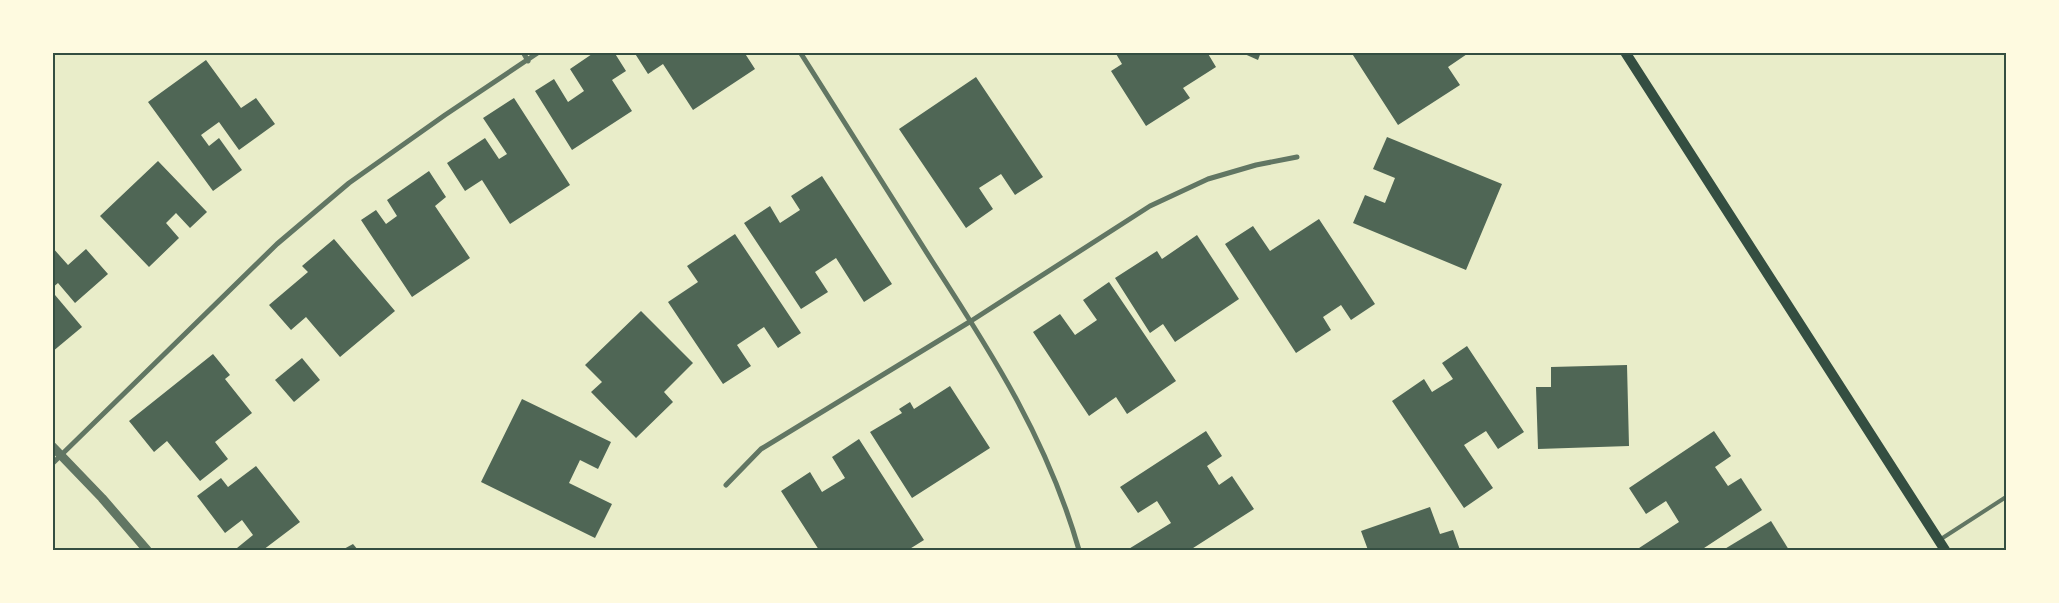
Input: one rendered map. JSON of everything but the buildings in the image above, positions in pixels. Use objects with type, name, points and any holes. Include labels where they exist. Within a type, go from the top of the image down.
[{"type":"main road","points":[[1625,52],[1945,550]]},
{"type":"street","points":[[523,52],[528,61]]},
{"type":"street","points":[[52,464],[277,244],[334,195],[445,115],[539,52]]},
{"type":"street","points":[[800,52],[1013,390],[1044,453],[1070,519],[1079,550]]},
{"type":"street","points":[[726,485],[761,448],[971,321],[1150,206],[1208,179],[1256,165],[1297,157]]},
{"type":"street","points":[[52,446],[148,550]]},
{"type":"lane","points":[[1939,540],[2006,497]]}]
